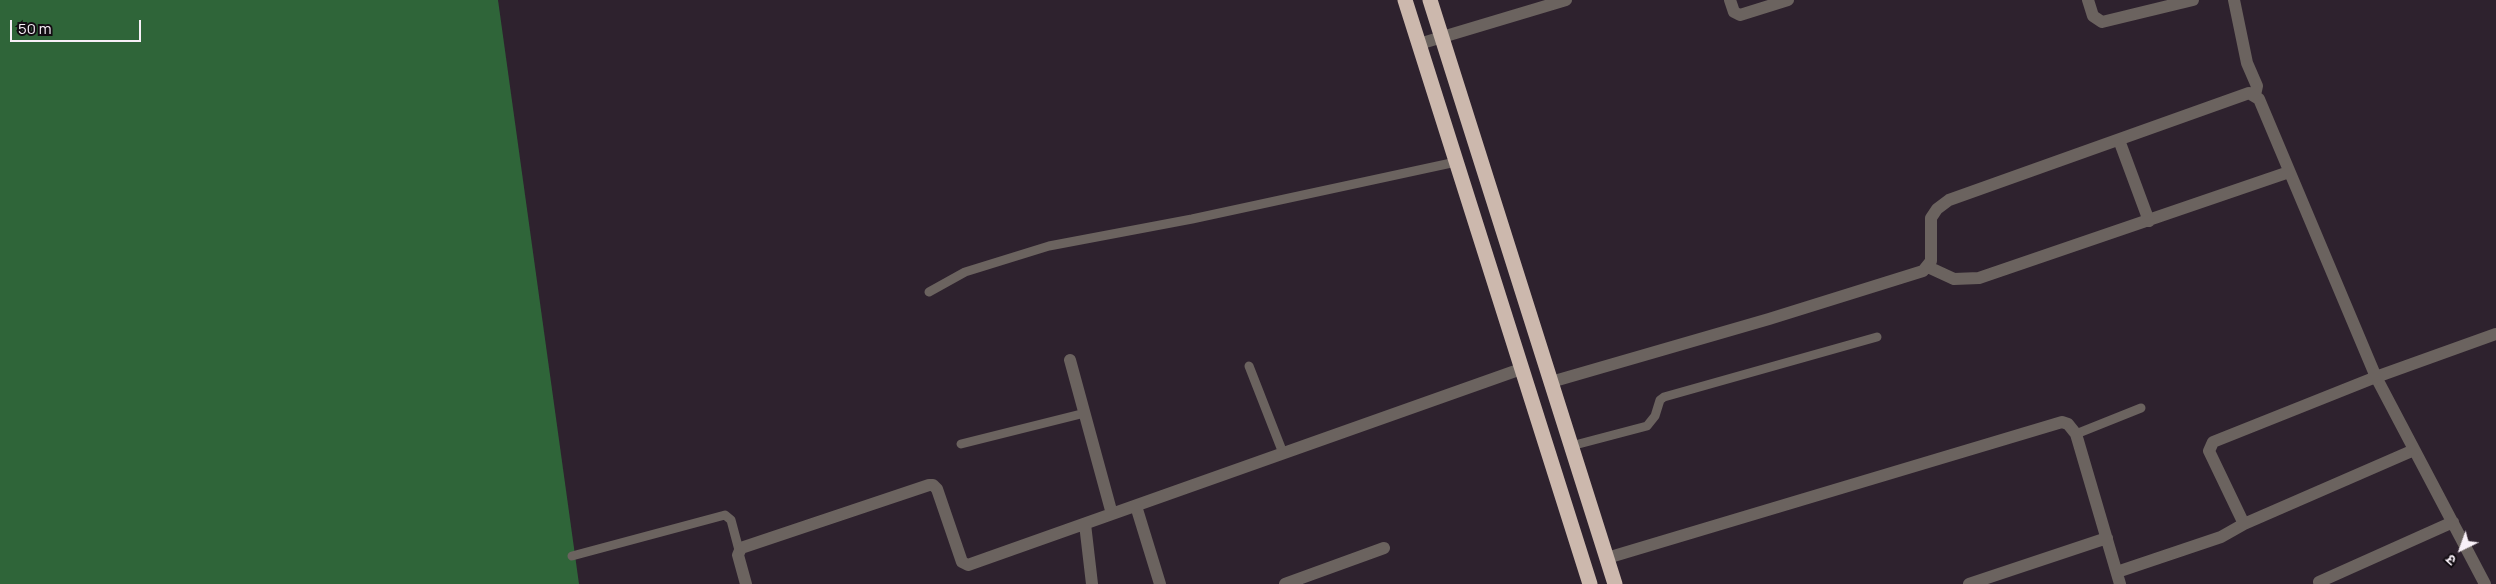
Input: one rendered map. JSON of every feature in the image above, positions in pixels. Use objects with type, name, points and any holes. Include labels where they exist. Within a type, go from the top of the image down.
[{"type":"highway","points":[[1405,0],[1590,584]]},
{"type":"highway","points":[[1430,0],[1615,584]]},
{"type":"street","points":[[1419,44],[1566,0]]},
{"type":"street","points":[[1730,0],[1734,12],[1740,15],[1788,0]]},
{"type":"street","points":[[2088,0],[2093,16],[2102,22],[2193,0]]},
{"type":"street","points":[[2234,0],[2248,63],[2257,86],[2255,95]]},
{"type":"street","points":[[1551,382],[1778,316],[1923,271],[1931,261],[1931,218],[1938,208],[1949,200],[2249,93],[2259,99],[2376,376],[2485,584]]},
{"type":"street","points":[[2119,140],[2149,222]]},
{"type":"street","points":[[1928,267],[1954,279],[1979,278],[2149,222],[2289,172]]},
{"type":"street","points":[[2244,524],[2209,451],[2213,442],[2376,376],[2496,334]]},
{"type":"street","points":[[1070,360],[1112,514]]},
{"type":"street","points":[[746,584],[738,555],[741,548],[929,485],[933,485],[936,489],[965,565],[1521,369]]},
{"type":"street","points":[[1607,558],[2062,422],[2068,424],[2076,434],[2119,578],[2221,536],[2244,524],[2414,450]]},
{"type":"street","points":[[1136,506],[1160,584]]},
{"type":"street","points":[[2319,582],[2452,522]]},
{"type":"street","points":[[1085,524],[1092,584]]},
{"type":"street","points":[[1969,584],[2108,538]]},
{"type":"street","points":[[1285,584],[1384,548]]},
{"type":"lane","points":[[929,292],[966,272],[1049,246],[1456,162]]},
{"type":"lane","points":[[1571,446],[1647,426],[1655,416],[1660,400],[1664,398],[1877,337]]},
{"type":"lane","points":[[1249,366],[1283,454]]},
{"type":"lane","points":[[2076,434],[2141,408]]},
{"type":"lane","points":[[961,444],[1084,413]]},
{"type":"lane","points":[[572,556],[725,515],[731,520],[739,550]]},
{"type":"green space","points":[[0,0],[498,0],[579,584],[0,584]]}]
